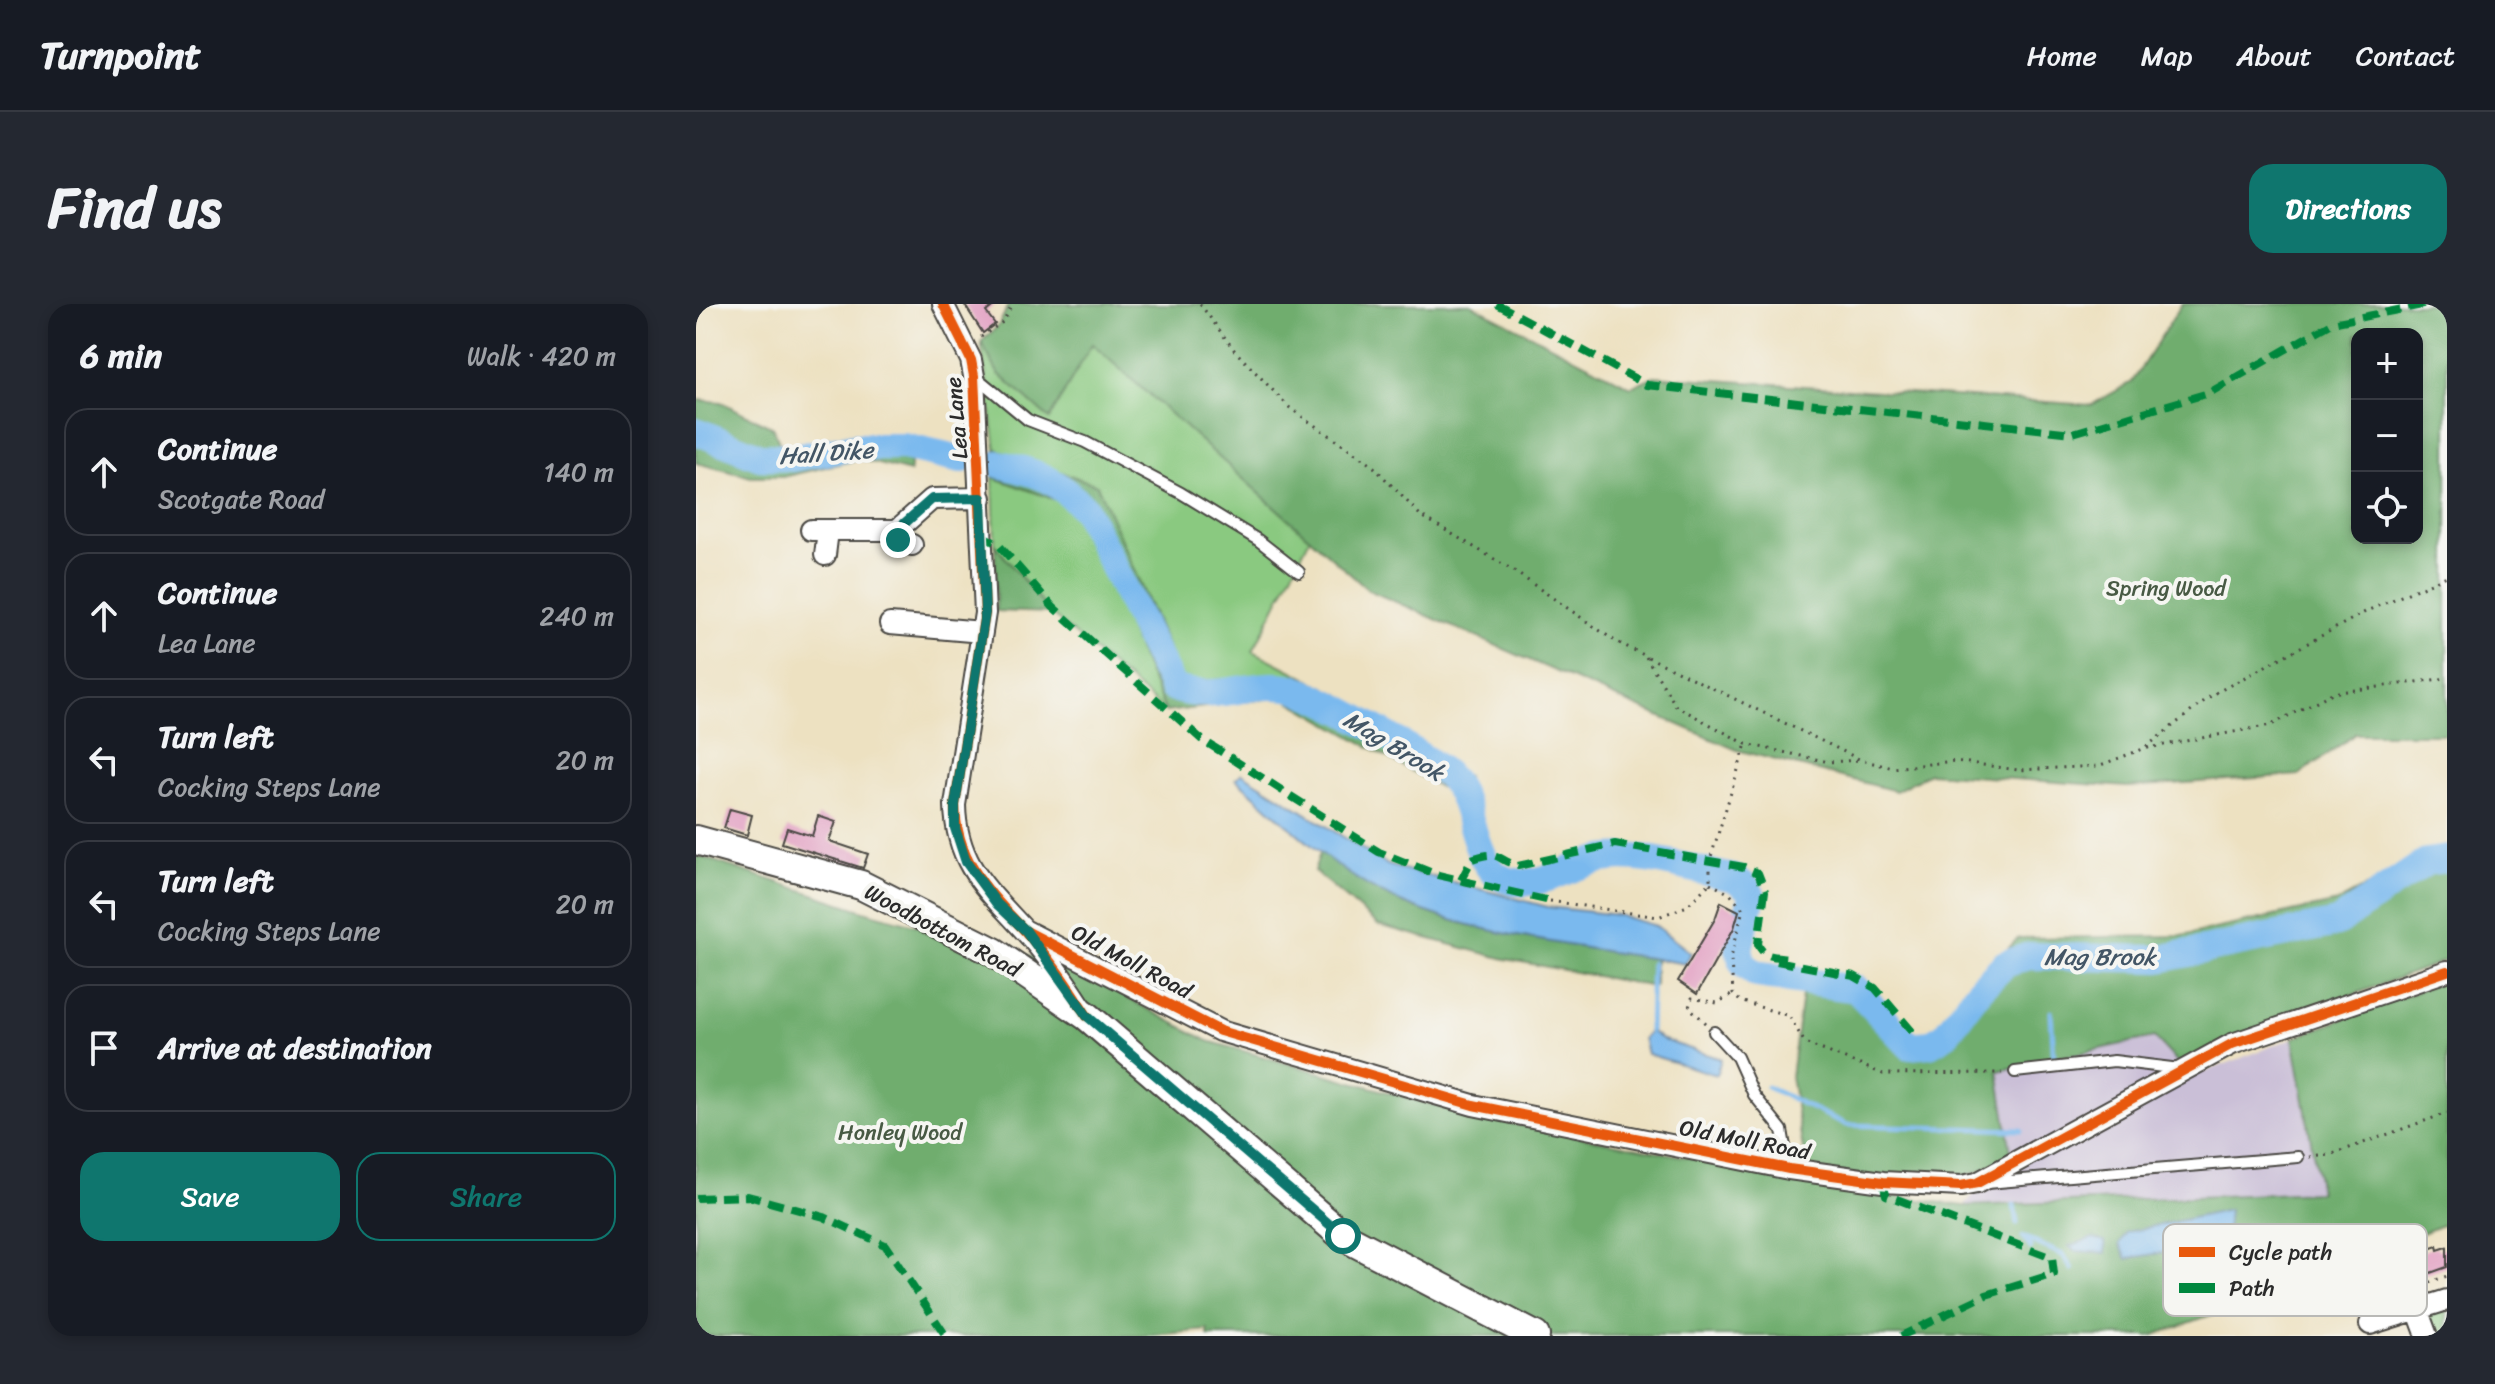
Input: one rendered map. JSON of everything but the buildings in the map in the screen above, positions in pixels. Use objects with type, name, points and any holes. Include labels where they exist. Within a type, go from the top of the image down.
[{"type":"street","name":"Lea Lane","points":[[943,304],[965,349],[974,376],[985,613],[955,805],[955,828],[966,862],[997,904],[1026,931],[1087,1016]]},
{"type":"street","points":[[825,555],[820,531],[904,537],[932,499],[981,498]]},
{"type":"street","points":[[890,624],[982,632]]},
{"type":"street","name":"Woodbottom Road","points":[[696,840],[861,885],[994,952],[1087,1016],[1343,1236],[1535,1336]]},
{"type":"street","name":"Old Moll Road","points":[[1026,931],[1220,1031],[1473,1105],[1789,1169],[1883,1182],[1961,1186],[1977,1183],[2181,1069],[2232,1044],[2447,971]]},
{"type":"street","points":[[2427,1306],[2447,1300]]},
{"type":"street","points":[[2370,1324],[2395,1316]]},
{"type":"street","points":[[2420,1316],[2427,1336]]},
{"type":"lane","points":[[974,376],[1028,420],[1085,442],[1181,493],[1258,540],[1299,572]]},
{"type":"lane","points":[[1714,1032],[1737,1057],[1754,1095],[1782,1130],[1789,1169]]},
{"type":"lane","points":[[2015,1072],[2114,1061],[2181,1069]]},
{"type":"lane","points":[[1977,1183],[2086,1177],[2298,1157]]},
{"type":"path","points":[[965,349],[1004,321],[1012,304]]},
{"type":"path","points":[[1200,304],[1235,351],[1290,408],[1374,467],[1420,515],[1511,569],[1615,641],[1861,760],[1893,768],[1955,761],[2034,769],[2098,766],[2143,749],[2271,725],[2332,693],[2447,678]]},
{"type":"path","points":[[2143,749],[2212,695],[2369,610],[2447,576]]},
{"type":"path","points":[[1646,657],[1676,706],[1746,744],[1829,762],[1861,760]]},
{"type":"path","points":[[1550,901],[1658,917],[1687,906],[1710,883],[1710,868],[1746,744]]},
{"type":"path","points":[[1710,883],[1730,894],[1743,909],[1731,958],[1733,994],[1740,1001],[1789,1016],[1805,1043],[1883,1074],[2015,1072]]},
{"type":"path","points":[[1714,1032],[1689,1007],[1692,998],[1717,1003],[1733,994]]},
{"type":"path","points":[[2298,1157],[2330,1155],[2447,1113]]},
{"type":"path","points":[[2427,1283],[2447,1276]]},
{"type":"shaded area","points":[[2154,1037],[2180,1065],[2205,1072],[2293,1038],[2320,1192],[1964,1206],[2011,1152],[1997,1071]]},
{"type":"green space","name":"Spring Wood","points":[[1009,304],[1471,304],[1631,387],[1654,376],[2091,405],[2132,382],[2182,304],[2447,304],[2447,734],[2355,734],[2299,775],[2128,787],[1929,773],[1896,791],[1737,750],[1368,590],[1092,344],[1049,419],[998,373],[981,342],[999,325]]},
{"type":"green space","points":[[981,342],[999,373],[1092,343],[1310,538],[1253,651],[1304,677],[1182,681],[1097,485],[996,449]]},
{"type":"green space","points":[[696,400],[721,402],[773,428],[782,450],[858,438],[909,439],[910,472],[860,459],[783,477],[751,477],[696,463]]},
{"type":"green space","points":[[996,449],[1097,485],[1182,681],[1304,677],[1341,695],[1467,777],[1457,797],[1282,697],[1166,712],[1076,507],[993,477]]},
{"type":"green space","points":[[993,477],[1076,507],[1166,712],[1050,613],[995,545]]},
{"type":"green space","points":[[995,545],[1050,613],[996,611]]},
{"type":"green space","points":[[1321,850],[1370,887],[1437,916],[1510,934],[1655,959],[1655,987],[1505,959],[1378,925],[1314,871]]},
{"type":"green space","points":[[2447,851],[2447,960],[2218,1045],[2180,1065],[2154,1037],[1998,1071],[2011,1152],[1990,1166],[1965,1175],[1939,1180],[1912,1180],[1806,1168],[1791,1076],[1805,973],[1856,982],[1873,994],[1914,1039],[1925,1039],[2018,938],[2182,936],[2338,902],[2430,853]]},
{"type":"green space","name":"Honley Wood","points":[[696,855],[867,912],[1067,966],[1208,1041],[1476,1117],[1886,1195],[1964,1206],[2320,1192],[2293,1038],[2447,980],[2447,1223],[2427,1231],[2427,1224],[2163,1224],[2163,1316],[2208,1316],[2151,1336],[1208,1336],[1208,1330],[1142,1336],[696,1336]]},
{"type":"green space","points":[[2447,1307],[2446,1336],[2436,1336],[2429,1317],[2434,1311]]},
{"type":"water","points":[[1242,773],[1388,865],[1548,907],[1618,915],[1656,926],[1691,953],[1685,964],[1565,945],[1482,928],[1404,903],[1370,887],[1318,851],[1236,779]]},
{"type":"water","points":[[1650,1031],[1663,1040],[1721,1059],[1716,1075],[1647,1054],[1643,1038]]},
{"type":"water","points":[[2229,1210],[2227,1224],[2164,1224]]},
{"type":"water","points":[[2163,1224],[2163,1253],[2127,1259],[2120,1244],[2127,1232]]},
{"type":"water","points":[[2093,1238],[2105,1241],[2106,1253],[2076,1251],[2069,1246]]},
{"type":"waterway","name":"Hall Dike","points":[[696,431],[760,457],[793,458],[854,447],[903,447],[961,460]]},
{"type":"waterway","name":"Mag Brook","points":[[999,464],[1056,484],[1085,510],[1173,688],[1219,693],[1259,687],[1287,687],[1322,700],[1372,727],[1421,756],[1451,779],[1459,790],[1485,862],[1504,879],[1517,882],[1542,880],[1590,862],[1618,857],[1668,863],[1734,878],[1748,888],[1752,896],[1739,949],[1743,964],[1756,974],[1856,989],[1910,1046],[1930,1044],[1945,1035],[1980,989],[2005,964],[2029,956],[2159,959],[2337,923],[2426,862],[2447,859]]},
{"type":"waterway","points":[[1650,1031],[1652,963]]},
{"type":"waterway","points":[[2051,1012],[2054,1062]]},
{"type":"waterway","points":[[1767,1087],[1847,1125],[2021,1130]]},
{"type":"waterway","points":[[2014,1205],[2017,1223]]},
{"type":"waterway","points":[[2023,1237],[2063,1255],[2072,1269]]},
{"type":"waterway","points":[[2024,1238],[2031,1248]]},
{"type":"marked path","points":[[1497,304],[1647,385],[2073,433],[2209,393],[2332,323],[2428,304]]},
{"type":"marked path","points":[[980,534],[999,545],[1053,607],[1201,739],[1379,852],[1438,875],[1550,901]]},
{"type":"marked path","points":[[1461,880],[1472,859],[1481,856],[1493,855],[1518,866],[1615,844],[1744,867],[1758,873],[1765,891],[1758,944],[1767,954],[1791,958]]},
{"type":"marked path","points":[[1777,961],[1854,976],[1875,988],[1916,1036]]},
{"type":"marked path","points":[[1883,1182],[1886,1195],[2052,1258],[2054,1274],[1986,1295],[1901,1336]]},
{"type":"marked path","points":[[696,1198],[748,1196],[824,1217],[885,1245],[946,1336]]},
{"type":"cycle path","points":[[943,304],[971,360],[974,376],[985,613],[955,805],[957,825],[968,859],[987,889],[1042,951],[1087,1016]]},
{"type":"cycle path","points":[[1026,931],[1220,1031],[1473,1105],[1789,1169],[1883,1182],[1961,1186],[1977,1183],[2232,1044],[2447,971]]},
{"type":"route","points":[[898,540],[897,530],[932,499],[981,498],[980,549],[985,613],[955,805],[955,828],[966,862],[997,904],[1026,931],[1087,1016],[1343,1236]]}]
